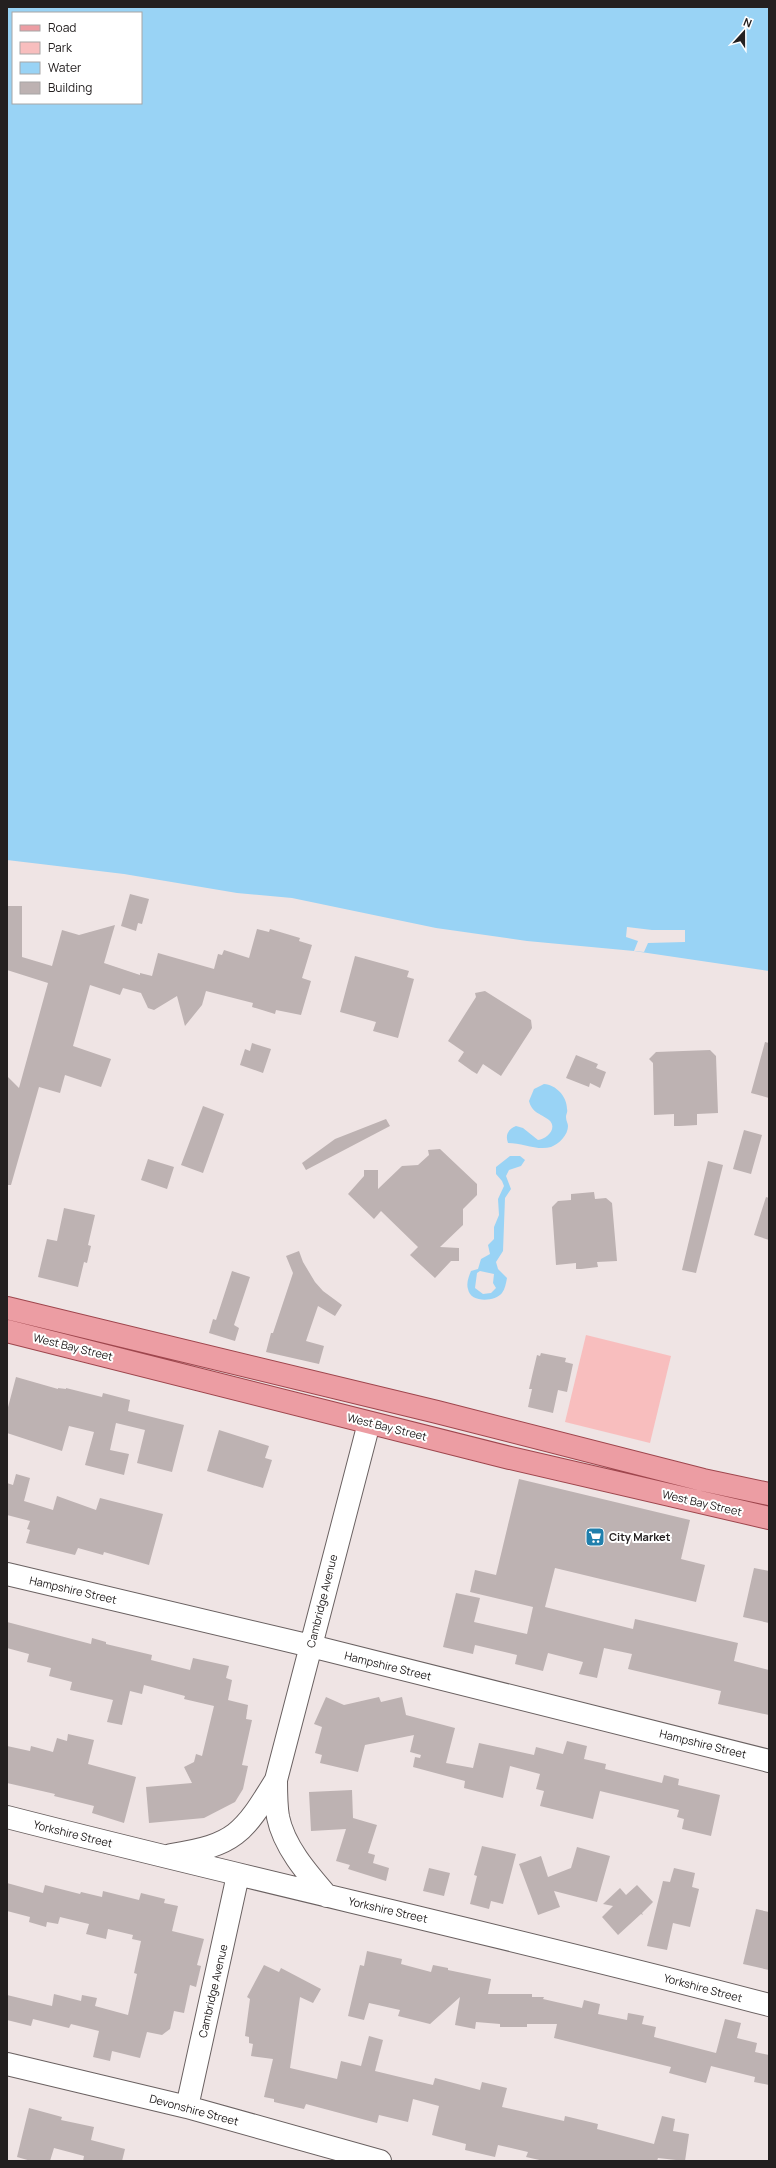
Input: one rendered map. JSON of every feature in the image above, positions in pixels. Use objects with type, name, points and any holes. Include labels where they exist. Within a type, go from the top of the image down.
[{"type":"main road","name":"West Bay Street","points":[[7,1308],[436,1412],[703,1480],[769,1494]]},
{"type":"main road","name":"West Bay Street","points":[[7,1331],[510,1458],[769,1518]]},
{"type":"street","name":"Cambridge Avenue","points":[[161,1856],[196,1851],[217,1845],[233,1837],[258,1810],[276,1780],[370,1423]]},
{"type":"street","name":"Hampshire Street","points":[[7,1574],[311,1646],[769,1761]]},
{"type":"street","name":"Cambridge Avenue","points":[[276,1780],[278,1818],[284,1834],[307,1873],[327,1896]]},
{"type":"street","name":"Yorkshire Street","points":[[7,1817],[769,2005]]},
{"type":"street","name":"Cambridge Avenue","points":[[187,2107],[238,1875]]},
{"type":"street","name":"Devonshire Street","points":[[7,2064],[187,2107],[380,2161]]},
{"type":"green space","points":[[586,1335],[671,1356],[650,1443],[565,1422]]},
{"type":"water","points":[[7,7],[769,7],[769,971],[634,951],[527,941],[436,928],[292,898],[237,893],[124,874],[7,860]]},
{"type":"water","points":[[544,1084],[553,1086],[557,1089],[567,1104],[566,1118],[568,1129],[565,1136],[557,1144],[546,1148],[508,1143],[508,1133],[516,1126],[523,1128],[538,1140],[545,1138],[552,1130],[549,1120],[534,1110],[529,1101],[534,1089]]},
{"type":"water","points":[[510,1156],[520,1156],[525,1160],[521,1166],[509,1170],[506,1176],[511,1189],[505,1198],[503,1251],[496,1262],[498,1269],[507,1278],[504,1290],[499,1296],[483,1300],[473,1297],[467,1287],[471,1271],[478,1269],[481,1259],[490,1254],[488,1245],[494,1239],[494,1227],[499,1215],[498,1199],[504,1186],[496,1174],[496,1167]],"holes":[[[480,1271],[494,1274],[493,1283],[496,1288],[491,1293],[483,1294],[475,1288],[477,1273]]]},
{"type":"pier","points":[[627,927],[652,930],[685,930],[685,942],[648,943],[644,952],[634,951],[638,941],[626,937]]},
{"type":"building","points":[[130,894],[149,899],[142,924],[138,923],[136,931],[121,926]]},
{"type":"building","points":[[7,906],[22,906],[22,957],[52,966],[62,930],[79,935],[115,925],[104,963],[140,975],[140,973],[152,976],[158,953],[214,969],[218,954],[222,955],[224,950],[249,958],[257,929],[269,932],[270,929],[300,938],[299,941],[312,945],[302,978],[311,981],[301,1015],[276,1010],[275,1014],[252,1007],[253,1003],[206,991],[202,1005],[185,1026],[177,996],[154,1010],[148,1008],[141,993],[123,988],[120,995],[90,985],[73,1046],[111,1059],[101,1087],[65,1075],[60,1093],[39,1087],[11,1185],[7,1185],[7,1076],[19,1088],[48,983],[7,970]]},
{"type":"building","points":[[355,956],[409,971],[407,977],[414,979],[398,1038],[373,1031],[376,1022],[340,1012]]},
{"type":"building","points":[[485,991],[531,1020],[532,1028],[501,1076],[483,1064],[477,1074],[472,1071],[458,1061],[464,1052],[448,1041],[476,997],[475,993]]},
{"type":"building","points":[[765,1042],[769,1043],[769,1098],[751,1093]]},
{"type":"building","points":[[252,1043],[271,1049],[263,1073],[240,1065],[245,1049],[250,1051]]},
{"type":"building","points":[[710,1050],[716,1056],[718,1113],[697,1114],[697,1125],[680,1126],[674,1126],[674,1114],[654,1115],[653,1063],[649,1059],[656,1052]]},
{"type":"building","points":[[576,1055],[598,1064],[596,1068],[606,1072],[600,1088],[590,1083],[589,1087],[566,1078]]},
{"type":"building","points":[[203,1106],[224,1114],[203,1173],[181,1165]]},
{"type":"building","points":[[386,1119],[390,1126],[306,1170],[302,1163],[335,1139]]},
{"type":"building","points":[[744,1130],[762,1135],[751,1174],[733,1169]]},
{"type":"building","points":[[440,1149],[477,1184],[477,1195],[463,1209],[463,1225],[440,1247],[459,1248],[459,1261],[451,1261],[435,1278],[410,1255],[418,1247],[381,1211],[374,1219],[348,1194],[364,1176],[364,1170],[378,1170],[378,1189],[402,1166],[418,1165],[429,1155],[428,1150]]},
{"type":"building","points":[[148,1159],[174,1167],[167,1189],[141,1180]]},
{"type":"building","points":[[708,1161],[723,1165],[696,1273],[682,1270]]},
{"type":"building","points":[[594,1192],[595,1199],[606,1198],[612,1203],[617,1261],[597,1262],[598,1267],[581,1269],[576,1269],[576,1263],[556,1265],[552,1207],[558,1201],[571,1200],[571,1194]]},
{"type":"building","points":[[766,1197],[769,1198],[769,1240],[754,1235]]},
{"type":"building","points":[[64,1208],[95,1215],[88,1245],[91,1246],[87,1263],[84,1262],[78,1287],[38,1277],[47,1239],[57,1241]]},
{"type":"building","points":[[299,1251],[303,1262],[315,1282],[323,1291],[342,1305],[335,1316],[318,1306],[306,1341],[324,1346],[319,1364],[266,1352],[271,1333],[273,1333],[293,1273],[286,1256]]},
{"type":"building","points":[[232,1271],[250,1277],[234,1325],[239,1328],[235,1341],[209,1333],[213,1319],[216,1320]]},
{"type":"building","points":[[541,1353],[566,1358],[565,1362],[573,1364],[567,1392],[558,1390],[553,1413],[528,1407],[532,1389],[529,1389],[537,1355],[540,1356]]},
{"type":"building","points":[[16,1377],[58,1389],[66,1388],[102,1397],[103,1393],[130,1400],[128,1411],[184,1425],[172,1472],[137,1463],[145,1430],[116,1423],[110,1450],[129,1454],[124,1475],[85,1465],[94,1432],[69,1426],[62,1451],[7,1433],[7,1411]]},
{"type":"building","points":[[219,1430],[269,1446],[265,1458],[272,1460],[263,1488],[207,1471]]},
{"type":"building","points":[[16,1474],[30,1478],[24,1501],[53,1510],[57,1496],[96,1510],[100,1498],[163,1514],[149,1565],[104,1552],[103,1555],[78,1548],[75,1555],[26,1543],[30,1530],[27,1529],[30,1521],[7,1515],[7,1483],[13,1485]]},
{"type":"building","points":[[519,1479],[690,1520],[681,1559],[705,1565],[696,1602],[555,1568],[545,1607],[633,1629],[635,1619],[738,1643],[734,1661],[769,1670],[769,1715],[718,1704],[721,1691],[628,1669],[632,1654],[604,1648],[597,1678],[579,1674],[583,1662],[548,1653],[543,1671],[515,1664],[517,1655],[475,1645],[473,1654],[443,1647],[456,1593],[480,1598],[474,1622],[527,1634],[533,1607],[470,1592],[475,1570],[496,1575]]},
{"type":"building","points":[[754,1568],[769,1571],[769,1623],[743,1617]]},
{"type":"building","points":[[7,1622],[91,1644],[92,1638],[106,1642],[106,1644],[152,1655],[151,1660],[190,1670],[193,1658],[229,1666],[226,1678],[232,1680],[228,1700],[248,1705],[246,1719],[252,1720],[242,1765],[248,1766],[243,1789],[235,1802],[204,1818],[149,1823],[146,1787],[192,1783],[184,1767],[194,1762],[196,1754],[202,1756],[214,1706],[184,1699],[185,1696],[144,1685],[142,1694],[130,1691],[122,1725],[107,1722],[113,1700],[70,1690],[72,1682],[49,1676],[51,1668],[27,1662],[29,1654],[7,1648]]},
{"type":"building","points":[[326,1697],[344,1705],[379,1697],[381,1702],[402,1697],[406,1715],[455,1728],[446,1763],[473,1768],[479,1743],[534,1755],[536,1747],[563,1754],[567,1741],[587,1746],[584,1759],[606,1764],[605,1769],[662,1783],[664,1775],[679,1779],[678,1785],[720,1795],[711,1836],[682,1829],[684,1819],[677,1817],[679,1810],[600,1791],[593,1819],[540,1806],[544,1791],[536,1789],[540,1774],[510,1766],[503,1798],[464,1788],[465,1781],[413,1767],[415,1757],[420,1758],[421,1755],[410,1752],[414,1735],[365,1745],[358,1772],[320,1763],[322,1755],[315,1753],[322,1727],[314,1724]]},
{"type":"building","points":[[68,1734],[94,1740],[88,1764],[136,1777],[124,1823],[92,1813],[94,1806],[54,1796],[55,1794],[7,1783],[7,1746],[30,1751],[31,1746],[53,1752],[57,1738],[67,1741]]},
{"type":"building","points":[[352,1790],[353,1818],[377,1825],[368,1853],[375,1855],[373,1863],[389,1868],[386,1881],[348,1869],[350,1865],[336,1861],[346,1829],[311,1831],[309,1792]]},
{"type":"building","points":[[482,1846],[516,1854],[503,1904],[491,1901],[489,1909],[470,1904],[477,1876],[474,1875]]},
{"type":"building","points":[[577,1847],[610,1856],[597,1902],[554,1891],[560,1907],[538,1915],[519,1864],[541,1856],[548,1877],[571,1868]]},
{"type":"building","points":[[429,1868],[450,1873],[444,1896],[423,1891]]},
{"type":"building","points":[[674,1868],[695,1873],[692,1887],[699,1889],[690,1927],[673,1923],[667,1950],[647,1946],[663,1881],[670,1882]]},
{"type":"building","points":[[7,1883],[43,1893],[45,1885],[80,1894],[81,1892],[102,1897],[103,1891],[139,1900],[141,1893],[165,1899],[164,1903],[178,1906],[172,1931],[204,1939],[197,1965],[201,1966],[196,1987],[190,1985],[184,2013],[174,2011],[170,2029],[162,2035],[147,2032],[140,2058],[112,2051],[110,2061],[93,2057],[99,2031],[71,2024],[69,2028],[33,2019],[31,2026],[7,2020],[7,1995],[52,2006],[54,1994],[81,2001],[82,1995],[97,1998],[95,2006],[128,2015],[137,1974],[134,1973],[141,1941],[132,1939],[133,1935],[108,1929],[106,1939],[86,1934],[89,1924],[60,1917],[58,1924],[47,1922],[46,1927],[29,1922],[30,1917],[7,1911]]},
{"type":"building","points":[[637,1885],[653,1902],[642,1913],[643,1915],[641,1914],[618,1935],[602,1917],[613,1906],[603,1904],[620,1888],[626,1895]]},
{"type":"building","points":[[756,1909],[769,1912],[769,1970],[743,1964]]},
{"type":"building","points":[[367,1951],[402,1959],[401,1964],[431,1972],[433,1965],[448,1968],[448,1970],[491,1979],[488,1994],[532,1994],[532,1997],[544,1997],[543,1999],[582,2008],[584,2000],[600,2004],[598,2014],[627,2020],[628,2013],[644,2016],[642,2024],[656,2027],[654,2037],[716,2053],[725,2019],[741,2023],[737,2038],[757,2043],[755,2052],[769,2055],[769,2085],[754,2082],[755,2077],[711,2066],[706,2083],[669,2073],[671,2067],[554,2038],[557,2024],[527,2024],[527,2027],[500,2027],[500,2024],[476,2022],[475,2029],[455,2025],[460,1997],[430,2024],[398,2016],[400,2010],[369,2003],[364,2020],[348,2016],[360,1965],[364,1966]]},
{"type":"building","points":[[264,1965],[279,1972],[281,1968],[321,1989],[313,2003],[300,1997],[290,2068],[337,2079],[341,2061],[361,2066],[369,2036],[383,2040],[375,2071],[433,2085],[435,2078],[480,2090],[482,2082],[507,2088],[502,2107],[564,2121],[565,2116],[598,2124],[597,2129],[654,2144],[662,2116],[675,2119],[673,2131],[689,2134],[685,2161],[658,2158],[657,2161],[544,2161],[526,2157],[528,2152],[498,2145],[495,2157],[465,2150],[466,2144],[432,2135],[439,2106],[413,2099],[408,2122],[379,2115],[377,2123],[306,2104],[304,2109],[274,2102],[274,2099],[264,2097],[273,2059],[251,2056],[253,2044],[249,2043],[249,2037],[245,2036],[250,1999],[247,1997]]},
{"type":"building","points":[[29,2108],[62,2117],[61,2120],[94,2127],[91,2140],[125,2149],[122,2161],[83,2161],[84,2156],[54,2148],[50,2161],[31,2161],[17,2157]]},
{"type":"place","name":"City Market","points":[[595,1537]]}]
